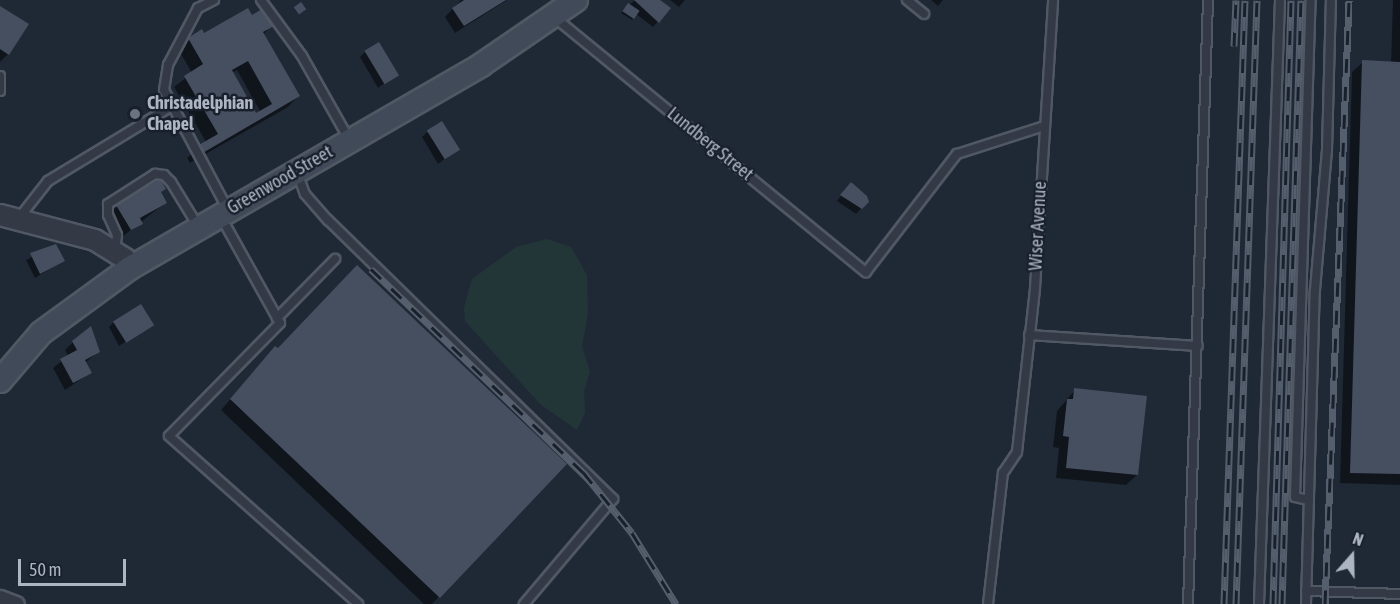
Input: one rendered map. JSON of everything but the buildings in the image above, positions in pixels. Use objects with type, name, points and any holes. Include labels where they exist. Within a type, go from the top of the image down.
[{"type":"main road","name":"Greenwood Street","points":[[0,381],[41,333],[122,260],[199,227],[481,65],[576,0]]},
{"type":"street","points":[[9,217],[95,240],[122,260]]},
{"type":"street","points":[[0,598],[16,604]]},
{"type":"lane","points":[[214,0],[198,8],[168,65],[164,90],[280,323],[169,436],[358,604]]},
{"type":"lane","points":[[261,0],[302,56],[349,140]]},
{"type":"lane","points":[[908,0],[924,14]]},
{"type":"lane","name":"Wiser Avenue","points":[[988,604],[1003,473],[1017,452],[1029,335],[1053,0]]},
{"type":"lane","points":[[1188,604],[1208,0]]},
{"type":"lane","points":[[1259,604],[1280,0]]},
{"type":"lane","points":[[1309,500],[1295,497],[1311,0]]},
{"type":"lane","points":[[1306,604],[1331,0]]},
{"type":"lane","name":"Lundberg Street","points":[[553,16],[866,272],[957,154],[1044,126]]},
{"type":"lane","points":[[0,76],[0,91]]},
{"type":"lane","points":[[9,217],[48,182],[172,106]]},
{"type":"lane","points":[[296,171],[305,195],[328,220],[613,499],[524,604]]},
{"type":"lane","points":[[122,260],[117,235],[108,215],[108,204],[155,174],[165,175],[171,182],[199,227]]},
{"type":"lane","points":[[277,318],[334,259]]},
{"type":"lane","points":[[1029,335],[1198,346]]},
{"type":"lane","points":[[1306,591],[1400,594]]},
{"type":"green space","points":[[547,239],[571,247],[587,275],[588,313],[582,346],[590,372],[584,391],[585,413],[577,430],[540,404],[465,321],[464,308],[472,279],[516,247]]},
{"type":"railway","points":[[1234,46],[1236,0]]},
{"type":"railway","points":[[1224,604],[1245,0]]},
{"type":"railway","points":[[1236,604],[1257,0]]},
{"type":"railway","points":[[1273,604],[1291,0]]},
{"type":"railway","points":[[1282,604],[1301,0]]},
{"type":"railway","points":[[1325,604],[1349,0]]},
{"type":"railway","points":[[371,269],[583,472],[632,533],[676,604]]},
{"type":"place","name":"Christadelphian Chapel","points":[[135,114]]}]
